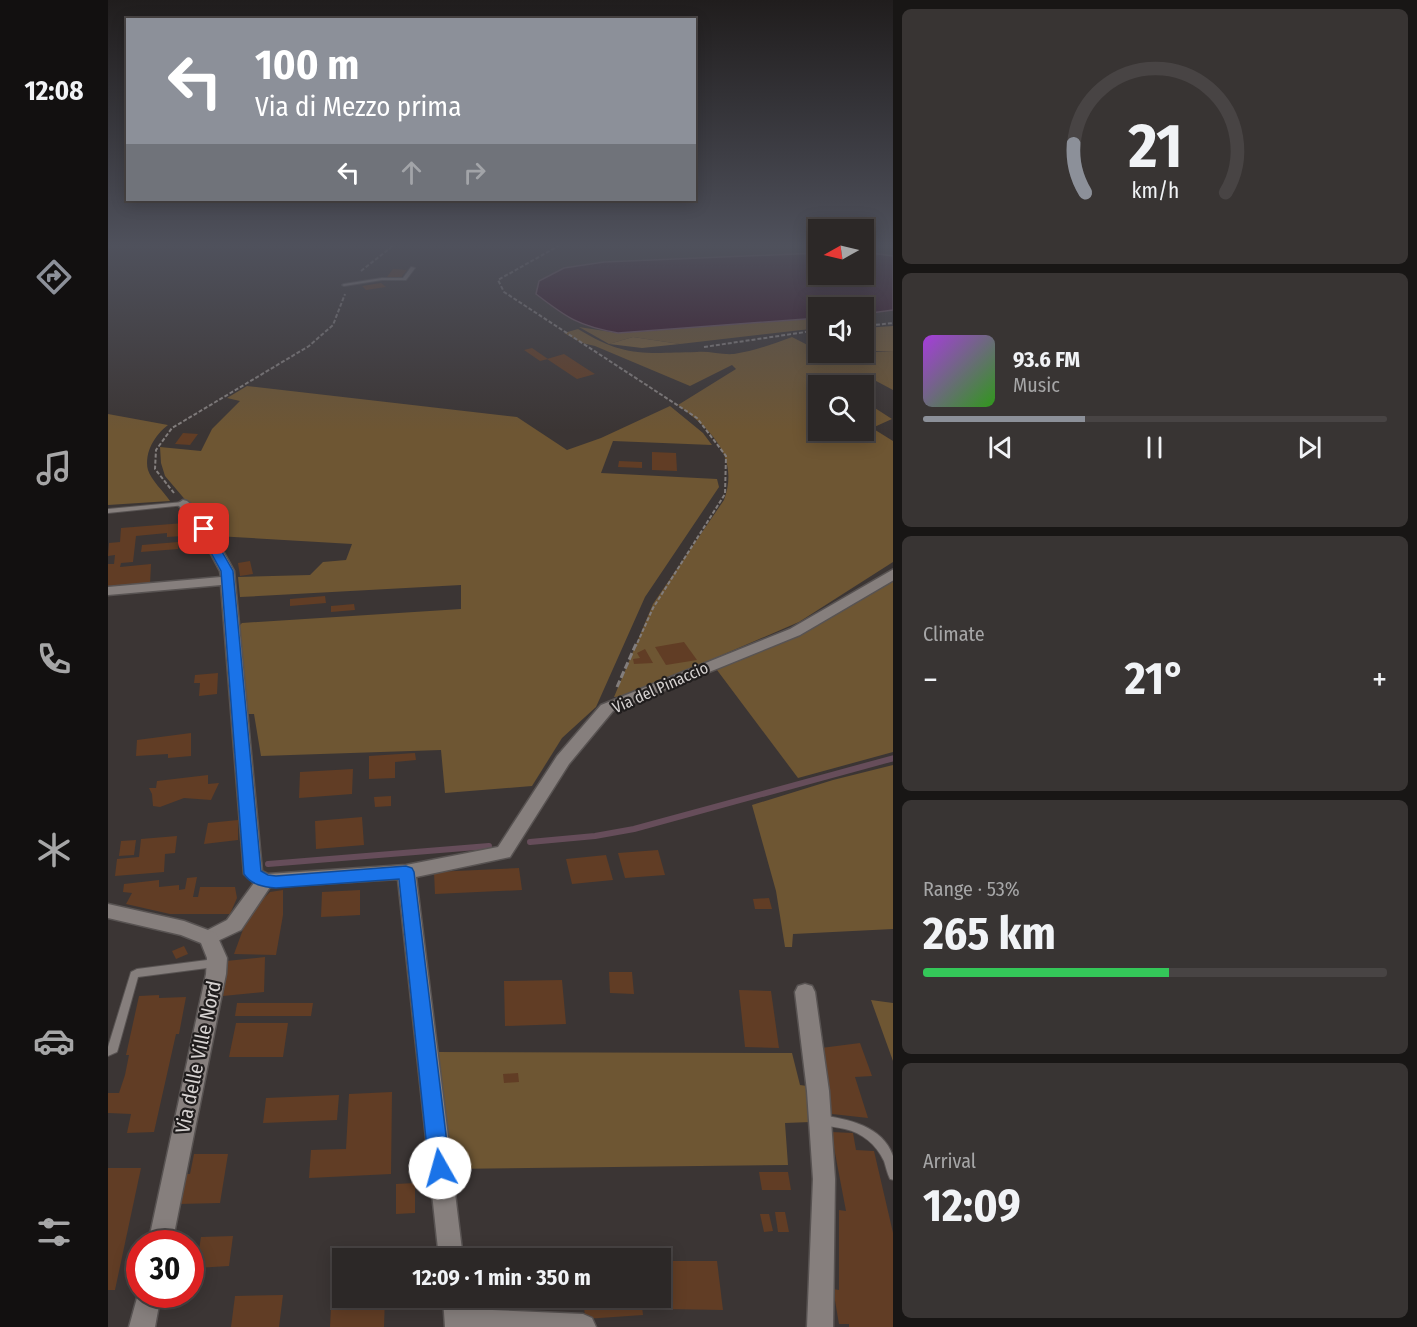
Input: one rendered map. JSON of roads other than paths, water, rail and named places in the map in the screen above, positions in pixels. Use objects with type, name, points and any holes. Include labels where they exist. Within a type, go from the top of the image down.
[{"type":"street","points":[[108,911],[184,928],[209,938],[234,925],[265,881],[253,874],[227,571],[198,518],[183,504]]},
{"type":"street","name":"Via del Pinaccio","points":[[265,881],[406,872],[504,852],[563,760],[608,708],[748,649],[795,632],[893,574]]},
{"type":"street","points":[[108,591],[228,580]]},
{"type":"street","points":[[406,872],[450,1248]]},
{"type":"street","name":"Via delle Ville Nord","points":[[162,1230],[217,963],[209,938]]},
{"type":"street","points":[[805,992],[820,1120],[824,1179],[820,1327]]},
{"type":"street","points":[[142,1327],[146,1308]]},
{"type":"street","points":[[457,1315],[583,1327]]},
{"type":"lane","points":[[108,511],[183,504]]},
{"type":"lane","points":[[108,1052],[113,1049],[134,975],[217,963]]},
{"type":"lane","points":[[820,1120],[850,1124],[876,1139],[889,1157],[893,1171]]},
{"type":"waterway","points":[[530,842],[595,836],[634,829],[893,758]]},
{"type":"waterway","points":[[268,864],[489,846]]}]
